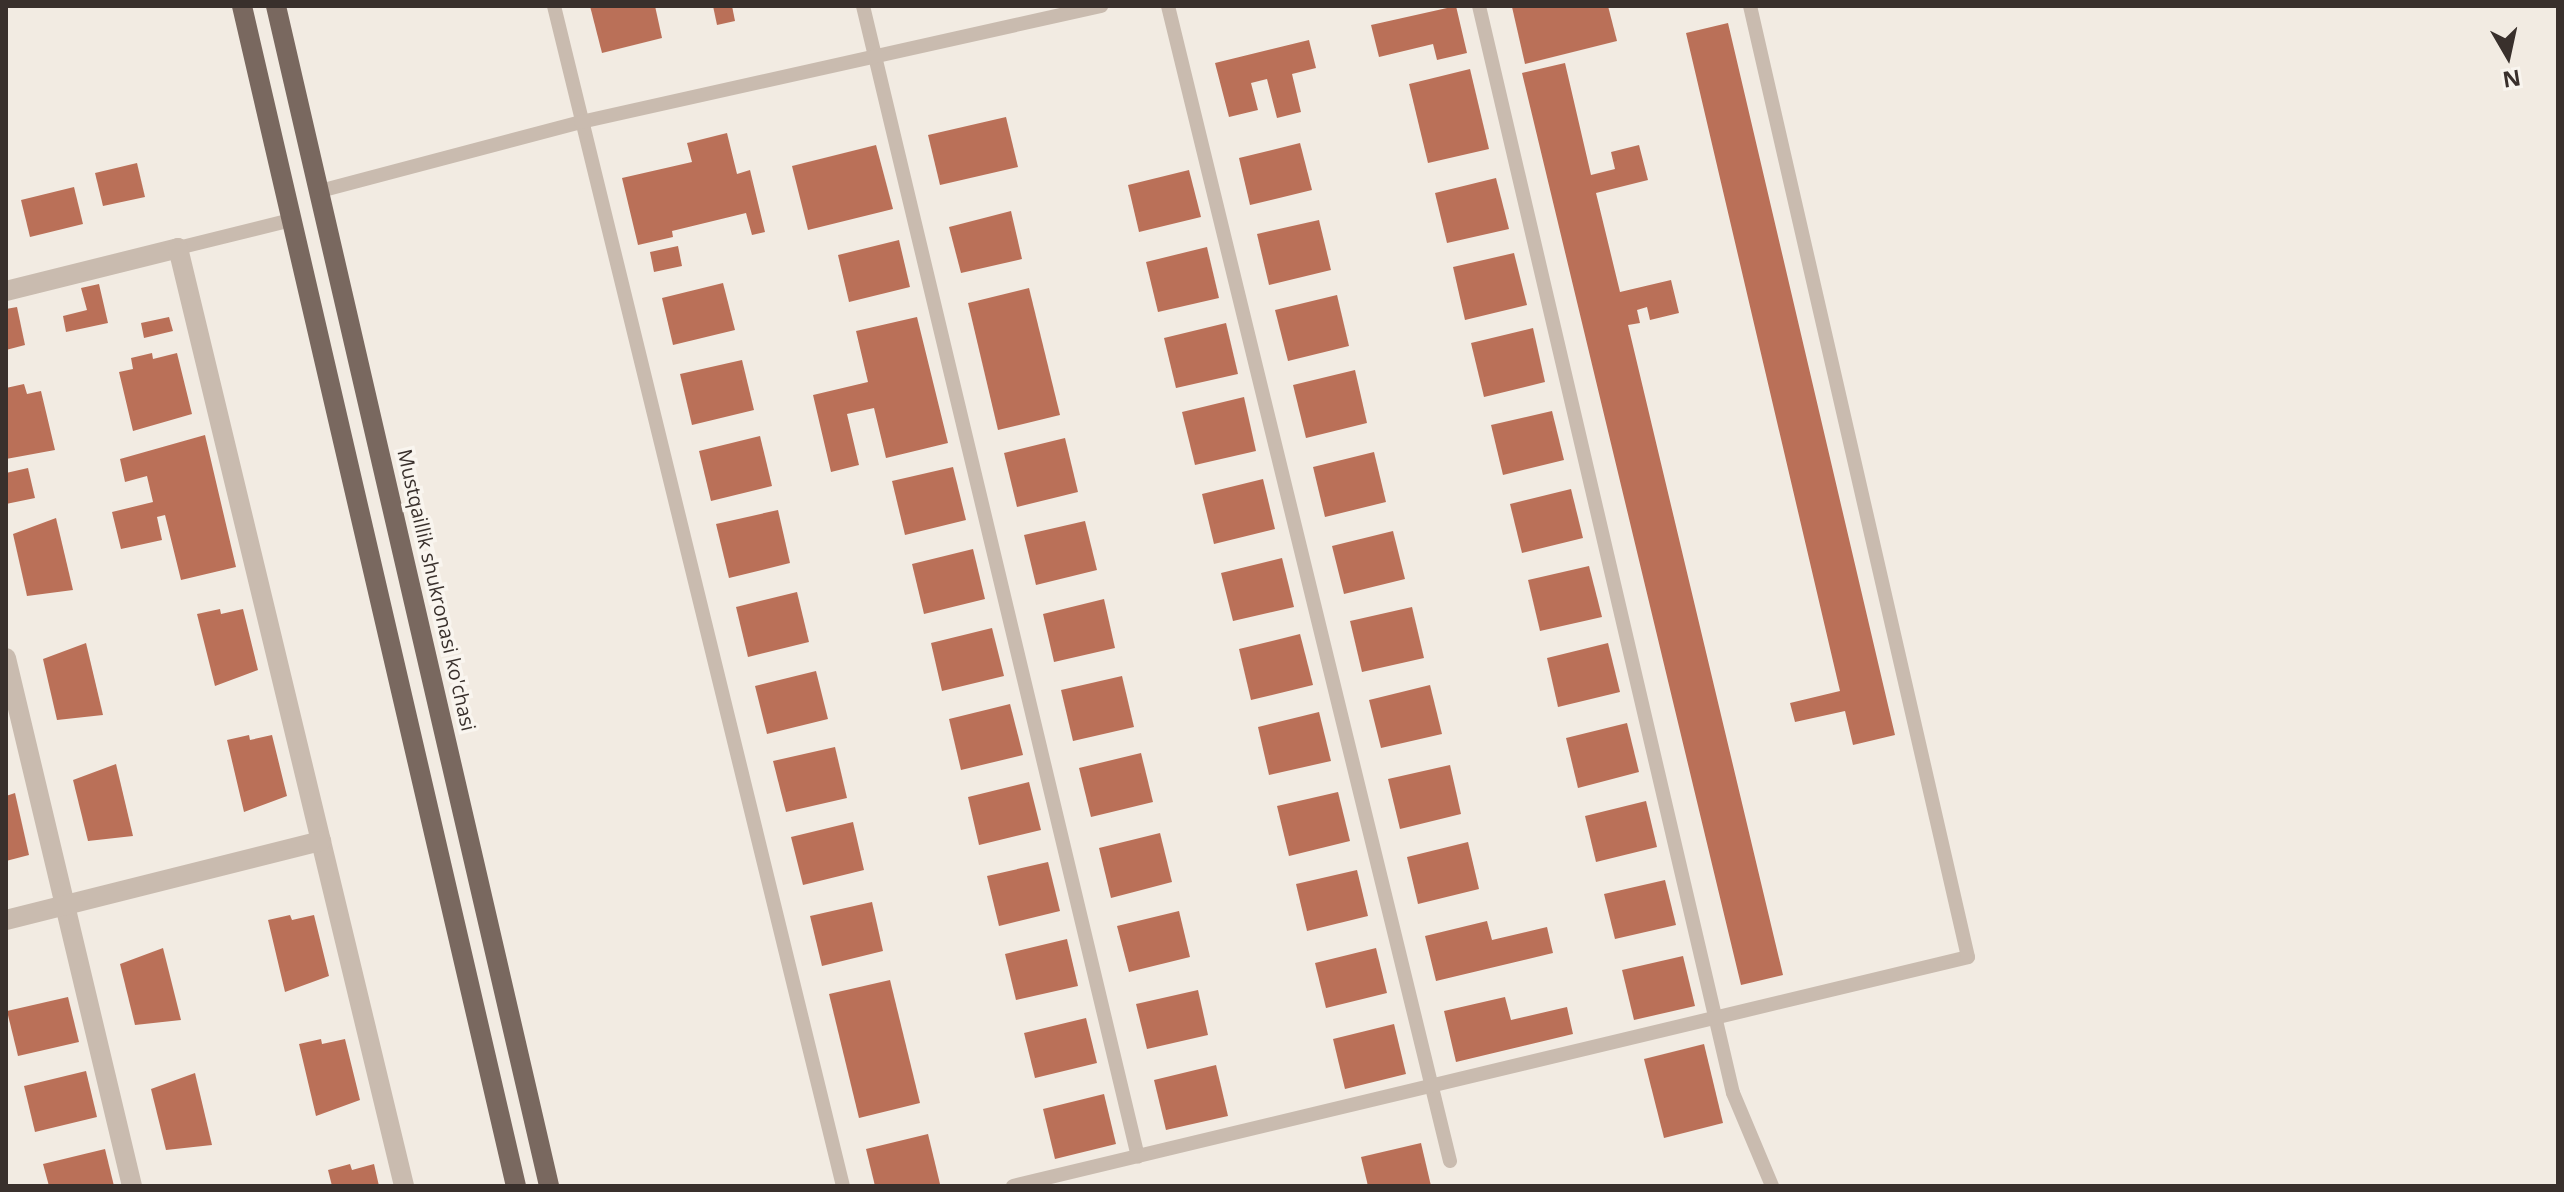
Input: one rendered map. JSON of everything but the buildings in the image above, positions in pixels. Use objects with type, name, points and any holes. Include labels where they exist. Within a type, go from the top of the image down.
[{"type":"main road","points":[[242,6],[516,1186]]},
{"type":"main road","name":"Mustqaillik shukronasi ko'chasi","points":[[276,6],[549,1186]]},
{"type":"street","points":[[6,291],[178,248],[404,1186]]},
{"type":"street","points":[[6,658],[63,909],[132,1186]]},
{"type":"street","points":[[6,920],[63,909],[321,841]]},
{"type":"lane","points":[[554,6],[843,1186]]},
{"type":"lane","points":[[863,6],[1138,1157]]},
{"type":"lane","points":[[320,191],[581,122],[1101,6]]},
{"type":"lane","points":[[1168,6],[1450,1161]]},
{"type":"lane","points":[[1479,6],[1733,1093],[1772,1186]]},
{"type":"lane","points":[[1013,1186],[1429,1083],[1968,957],[1750,6]]},
{"type":"lane","points":[[178,248],[291,220]]}]
